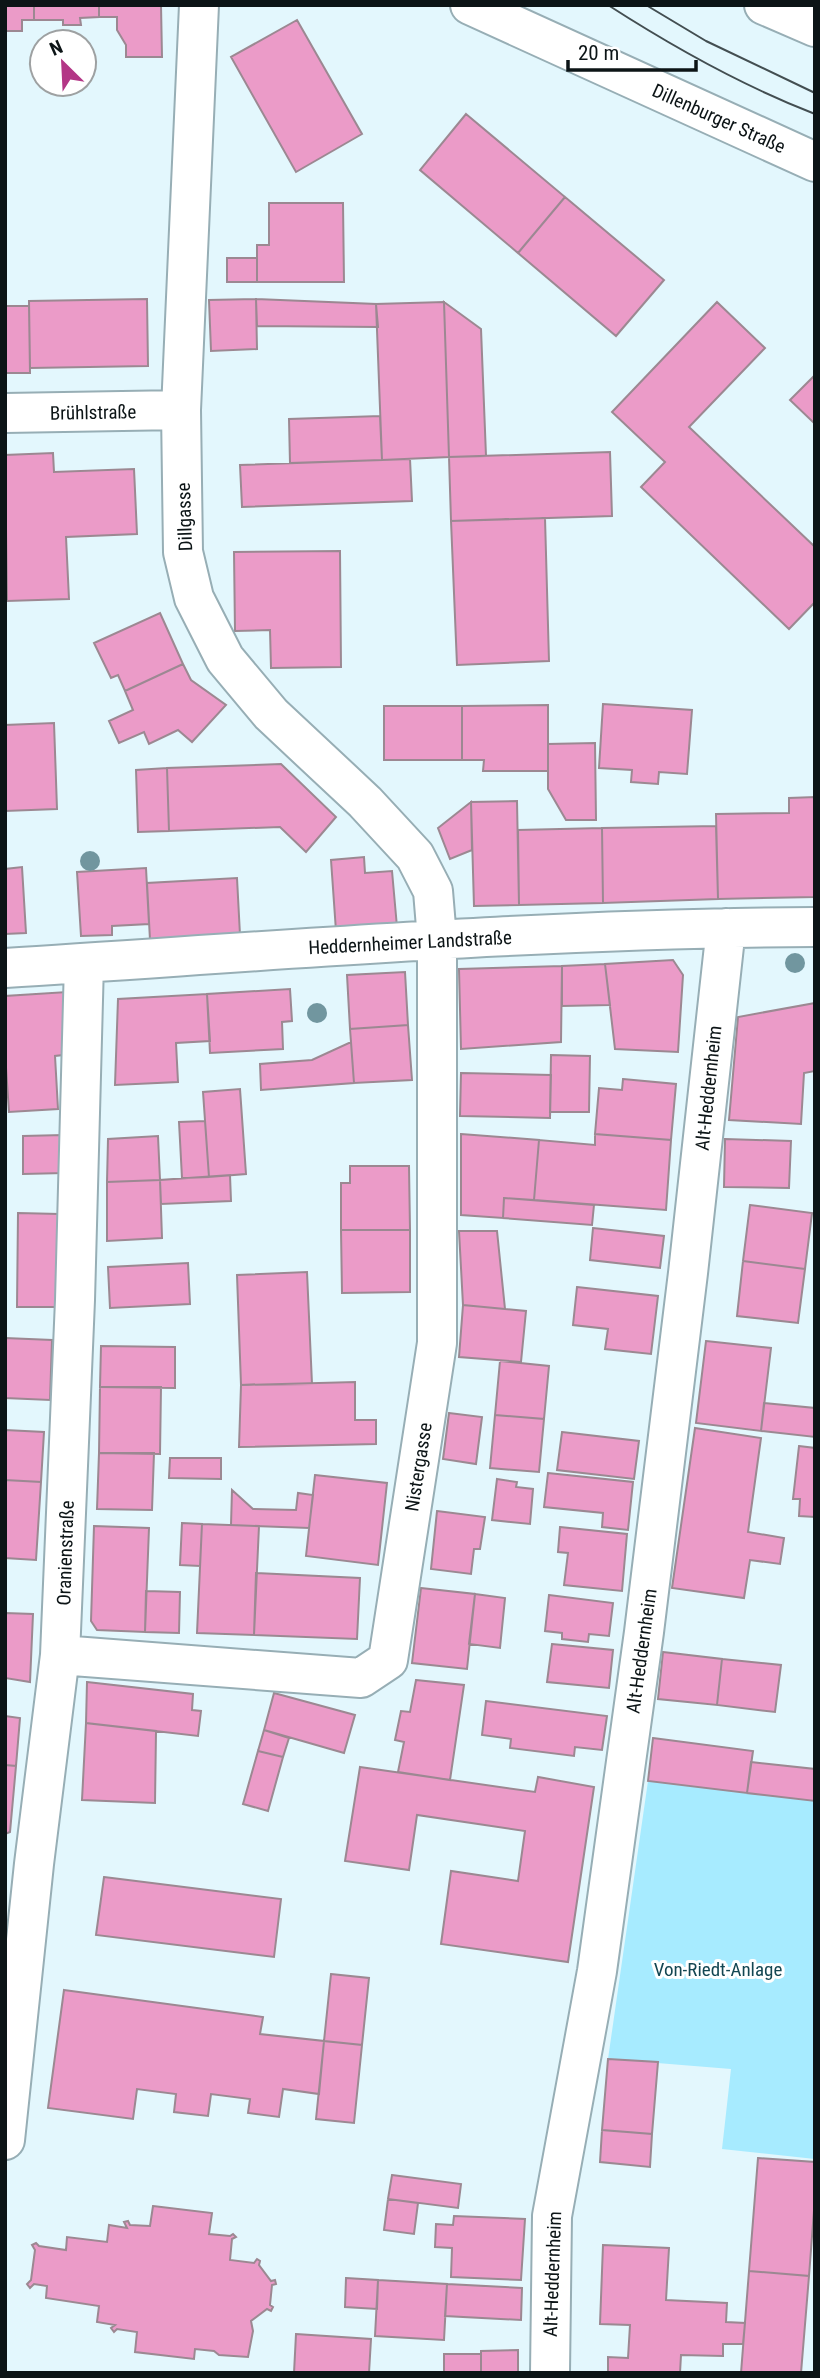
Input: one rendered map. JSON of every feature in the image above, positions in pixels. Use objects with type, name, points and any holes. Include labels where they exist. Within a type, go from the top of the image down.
[{"type":"street","name":"Dillgasse","points":[[199,5],[181,410],[183,552],[194,598],[225,659],[271,715],[365,802],[415,856],[433,891],[437,939]]},
{"type":"street","name":"Dillenburger Straße","points":[[470,5],[815,162]]},
{"type":"street","points":[[764,5],[815,27]]},
{"type":"street","name":"Brühlstraße","points":[[5,413],[181,410]]},
{"type":"street","name":"Heddernheimer Landstraße","points":[[5,968],[437,939],[815,927]]},
{"type":"street","name":"Alt-Heddernheim","points":[[550,2373],[552,2216],[597,1971],[644,1632],[726,928]]},
{"type":"street","name":"Nistergasse","points":[[60,1655],[361,1678],[388,1660],[437,1343],[437,939]]},
{"type":"street","name":"Oranienstraße","points":[[5,2140],[20,1863],[60,1655],[75,1300],[84,963]]},
{"type":"green space","name":"Von-Riedt-Anlage","points":[[648,1781],[815,1801],[815,2159],[722,2149],[731,2069],[608,2059]]},
{"type":"building","points":[[5,5],[34,5],[34,20],[22,20],[22,31],[5,31]]},
{"type":"building","points":[[34,5],[99,5],[99,17],[80,18],[81,25],[63,25],[63,20],[34,20]]},
{"type":"building","points":[[99,5],[161,5],[162,57],[126,57],[126,45],[117,30],[117,17],[99,17]]},
{"type":"building","points":[[297,20],[362,134],[296,172],[231,57]]},
{"type":"building","points":[[466,114],[565,197],[518,253],[420,170]]},
{"type":"building","points":[[565,197],[664,280],[616,336],[518,253]]},
{"type":"building","points":[[269,203],[343,203],[344,282],[257,282],[257,245],[269,245]]},
{"type":"building","points":[[227,258],[257,258],[257,282],[227,282]]},
{"type":"building","points":[[147,299],[148,366],[30,368],[29,301]]},
{"type":"building","points":[[256,299],[376,304],[378,327],[257,326]]},
{"type":"building","points":[[256,299],[257,349],[211,351],[209,300]]},
{"type":"building","points":[[444,302],[481,329],[486,456],[449,457]]},
{"type":"building","points":[[444,302],[449,457],[382,460],[376,304]]},
{"type":"building","points":[[717,302],[765,348],[689,427],[815,547],[815,602],[789,629],[641,487],[665,462],[612,412]]},
{"type":"building","points":[[5,306],[29,306],[30,373],[5,373]]},
{"type":"building","points":[[815,375],[815,424],[790,400]]},
{"type":"building","points":[[380,416],[382,460],[290,463],[289,419]]},
{"type":"building","points":[[610,452],[612,516],[451,521],[449,457]]},
{"type":"building","points":[[53,453],[54,472],[134,469],[137,534],[66,537],[69,599],[7,601],[5,455]]},
{"type":"building","points":[[410,459],[412,501],[242,507],[240,465]]},
{"type":"building","points":[[545,518],[549,661],[457,665],[451,521]]},
{"type":"building","points":[[340,551],[341,667],[271,668],[270,630],[235,631],[234,552]]},
{"type":"building","points":[[160,613],[183,664],[125,691],[118,675],[111,678],[94,643]]},
{"type":"building","points":[[183,664],[191,680],[226,705],[192,742],[178,730],[149,744],[144,732],[119,743],[109,721],[133,710],[125,691]]},
{"type":"building","points":[[603,704],[692,710],[687,774],[659,772],[658,784],[631,782],[632,770],[599,768]]},
{"type":"building","points":[[548,705],[548,771],[483,771],[484,760],[462,760],[462,706]]},
{"type":"building","points":[[384,706],[462,706],[462,760],[384,760]]},
{"type":"building","points":[[54,723],[57,809],[5,811],[5,725]]},
{"type":"building","points":[[595,743],[596,820],[566,820],[548,789],[548,744]]},
{"type":"building","points":[[281,764],[336,817],[306,852],[280,827],[169,831],[167,768]]},
{"type":"building","points":[[167,768],[169,831],[138,832],[136,770]]},
{"type":"building","points":[[815,797],[815,897],[718,899],[716,814],[789,813],[789,798]]},
{"type":"building","points":[[517,801],[519,905],[474,906],[471,802]]},
{"type":"building","points":[[471,802],[472,850],[450,859],[438,828]]},
{"type":"building","points":[[716,826],[718,899],[603,903],[602,828]]},
{"type":"building","points":[[602,828],[603,903],[519,905],[518,830]]},
{"type":"building","points":[[364,857],[365,873],[392,871],[397,927],[336,931],[331,860]]},
{"type":"building","points":[[22,867],[26,933],[5,934],[5,869]]},
{"type":"building","points":[[146,868],[149,924],[112,926],[112,935],[81,936],[77,872]]},
{"type":"building","points":[[237,878],[240,935],[150,940],[147,883]]},
{"type":"building","points":[[673,960],[683,975],[678,1052],[615,1049],[605,964]]},
{"type":"building","points":[[605,964],[610,1005],[562,1006],[562,966]]},
{"type":"building","points":[[562,966],[561,1042],[461,1049],[459,969]]},
{"type":"building","points":[[405,972],[408,1025],[350,1029],[347,975]]},
{"type":"building","points":[[290,989],[292,1021],[282,1022],[283,1049],[210,1053],[207,994]]},
{"type":"building","points":[[67,992],[63,1055],[55,1056],[58,1109],[9,1112],[5,996]]},
{"type":"building","points":[[207,994],[210,1041],[176,1043],[178,1082],[115,1085],[118,999]]},
{"type":"building","points":[[815,1003],[815,1071],[804,1073],[801,1124],[729,1120],[738,1017]]},
{"type":"building","points":[[408,1025],[412,1080],[354,1083],[350,1029]]},
{"type":"building","points":[[351,1042],[354,1083],[261,1090],[260,1064],[312,1060]]},
{"type":"building","points":[[551,1055],[590,1056],[589,1112],[550,1112]]},
{"type":"building","points":[[461,1073],[551,1075],[550,1118],[460,1116]]},
{"type":"building","points":[[623,1079],[676,1084],[671,1140],[595,1134],[599,1088],[622,1090]]},
{"type":"building","points":[[240,1089],[246,1174],[209,1177],[203,1092]]},
{"type":"building","points":[[205,1121],[209,1177],[182,1178],[179,1122]]},
{"type":"building","points":[[461,1134],[539,1140],[534,1200],[504,1198],[503,1218],[461,1215]]},
{"type":"building","points":[[595,1134],[671,1140],[666,1210],[534,1200],[539,1140],[595,1145]]},
{"type":"building","points":[[63,1135],[64,1173],[23,1174],[23,1136]]},
{"type":"building","points":[[158,1136],[160,1180],[107,1182],[108,1139]]},
{"type":"building","points":[[725,1139],[791,1141],[789,1188],[724,1187]]},
{"type":"building","points":[[350,1166],[409,1166],[410,1230],[341,1230],[341,1183],[350,1183]]},
{"type":"building","points":[[230,1175],[231,1201],[161,1204],[160,1180]]},
{"type":"building","points":[[160,1180],[162,1238],[107,1241],[107,1182]]},
{"type":"building","points":[[504,1198],[594,1205],[592,1225],[503,1218]]},
{"type":"building","points":[[750,1205],[812,1213],[805,1269],[743,1261]]},
{"type":"building","points":[[18,1213],[59,1214],[58,1307],[17,1307]]},
{"type":"building","points":[[593,1228],[664,1236],[660,1268],[590,1260]]},
{"type":"building","points":[[341,1230],[410,1230],[410,1292],[342,1293]]},
{"type":"building","points":[[459,1231],[497,1231],[505,1309],[463,1305]]},
{"type":"building","points":[[743,1261],[805,1269],[798,1323],[737,1316]]},
{"type":"building","points":[[188,1263],[190,1304],[110,1308],[108,1267]]},
{"type":"building","points":[[307,1272],[312,1384],[241,1385],[237,1275]]},
{"type":"building","points":[[577,1287],[658,1296],[651,1354],[605,1349],[608,1329],[573,1325]]},
{"type":"building","points":[[463,1305],[526,1311],[521,1362],[459,1357]]},
{"type":"building","points":[[5,1338],[52,1340],[50,1400],[5,1398]]},
{"type":"building","points":[[706,1341],[771,1348],[761,1431],[696,1423]]},
{"type":"building","points":[[101,1346],[175,1347],[175,1388],[100,1387]]},
{"type":"building","points":[[500,1361],[549,1366],[544,1419],[495,1415]]},
{"type":"building","points":[[355,1382],[355,1420],[376,1420],[376,1444],[239,1447],[241,1385]]},
{"type":"building","points":[[100,1387],[161,1387],[160,1454],[99,1453]]},
{"type":"building","points":[[764,1403],[815,1408],[815,1437],[761,1431]]},
{"type":"building","points":[[449,1413],[482,1417],[476,1464],[443,1459]]},
{"type":"building","points":[[495,1415],[544,1419],[539,1472],[490,1468]]},
{"type":"building","points":[[695,1428],[761,1438],[748,1532],[784,1538],[780,1564],[750,1560],[744,1598],[672,1588]]},
{"type":"building","points":[[5,1430],[44,1432],[41,1482],[5,1480]]},
{"type":"building","points":[[562,1432],[639,1441],[634,1479],[557,1470]]},
{"type":"building","points":[[799,1446],[815,1448],[815,1517],[799,1516],[800,1499],[793,1499]]},
{"type":"building","points":[[99,1453],[154,1453],[152,1510],[97,1509]]},
{"type":"building","points":[[170,1458],[221,1458],[221,1479],[169,1478]]},
{"type":"building","points":[[548,1473],[633,1482],[628,1530],[602,1527],[603,1513],[544,1507]]},
{"type":"building","points":[[315,1475],[387,1483],[378,1565],[306,1556]]},
{"type":"building","points":[[497,1479],[517,1482],[516,1487],[533,1489],[530,1524],[492,1520]]},
{"type":"building","points":[[5,1480],[41,1482],[36,1560],[5,1558]]},
{"type":"building","points":[[232,1490],[253,1509],[296,1510],[298,1493],[313,1495],[309,1528],[231,1525]]},
{"type":"building","points":[[437,1511],[485,1517],[480,1549],[474,1549],[471,1574],[431,1569]]},
{"type":"building","points":[[182,1523],[202,1524],[200,1566],[180,1565]]},
{"type":"building","points":[[202,1524],[259,1526],[254,1635],[197,1633]]},
{"type":"building","points":[[94,1526],[149,1528],[145,1632],[97,1630],[91,1621]]},
{"type":"building","points":[[560,1527],[627,1534],[622,1591],[564,1585],[568,1553],[558,1552]]},
{"type":"building","points":[[256,1573],[360,1578],[357,1639],[254,1635]]},
{"type":"building","points":[[421,1588],[475,1594],[467,1669],[412,1663]]},
{"type":"building","points":[[146,1591],[180,1592],[179,1633],[145,1632]]},
{"type":"building","points":[[475,1594],[505,1598],[500,1648],[469,1644]]},
{"type":"building","points":[[549,1595],[613,1603],[609,1636],[589,1634],[588,1642],[562,1639],[562,1633],[545,1631]]},
{"type":"building","points":[[5,1613],[33,1614],[30,1682],[5,1678]]},
{"type":"building","points":[[552,1644],[613,1650],[609,1688],[547,1682]]},
{"type":"building","points":[[663,1652],[722,1659],[717,1705],[658,1699]]},
{"type":"building","points":[[722,1659],[781,1665],[775,1712],[717,1705]]},
{"type":"building","points":[[416,1680],[464,1685],[450,1780],[398,1772],[404,1742],[395,1740],[401,1711],[410,1712]]},
{"type":"building","points":[[87,1682],[193,1694],[192,1710],[201,1711],[198,1736],[86,1723]]},
{"type":"building","points":[[274,1693],[355,1715],[344,1753],[264,1730]]},
{"type":"building","points":[[486,1701],[607,1716],[602,1750],[575,1747],[574,1756],[510,1748],[511,1739],[482,1735]]},
{"type":"building","points":[[5,1716],[20,1718],[16,1766],[5,1765]]},
{"type":"building","points":[[86,1723],[156,1731],[155,1803],[82,1800]]},
{"type":"building","points":[[264,1730],[289,1738],[283,1757],[258,1751]]},
{"type":"building","points":[[653,1738],[753,1751],[747,1793],[648,1781]]},
{"type":"building","points":[[258,1751],[283,1757],[268,1811],[243,1804]]},
{"type":"building","points":[[751,1762],[815,1769],[815,1801],[747,1793]]},
{"type":"building","points":[[5,1765],[16,1766],[10,1832],[5,1834]]},
{"type":"building","points":[[360,1767],[535,1792],[538,1777],[594,1787],[568,1962],[441,1944],[451,1871],[518,1881],[525,1831],[417,1815],[409,1870],[345,1861]]},
{"type":"building","points":[[104,1877],[281,1899],[274,1957],[96,1935]]},
{"type":"building","points":[[331,1974],[369,1978],[362,2045],[324,2041]]},
{"type":"building","points":[[64,1990],[263,2017],[260,2034],[324,2041],[319,2094],[283,2089],[279,2117],[248,2113],[250,2099],[211,2094],[208,2116],[174,2112],[176,2094],[137,2089],[133,2119],[48,2108]]},
{"type":"building","points":[[324,2041],[362,2045],[354,2123],[316,2119]]},
{"type":"building","points":[[608,2059],[658,2062],[652,2134],[602,2130]]},
{"type":"building","points":[[602,2130],[652,2134],[650,2167],[600,2162]]},
{"type":"building","points":[[758,2158],[815,2162],[809,2276],[749,2271]]},
{"type":"building","points":[[392,2175],[461,2184],[458,2208],[388,2199]]},
{"type":"building","points":[[388,2199],[418,2203],[414,2234],[384,2230]]},
{"type":"building","points":[[153,2206],[212,2213],[209,2234],[233,2234],[236,2237],[232,2239],[230,2260],[254,2263],[257,2259],[271,2281],[275,2280],[276,2284],[272,2285],[271,2311],[267,2309],[251,2321],[253,2331],[248,2357],[219,2355],[214,2351],[195,2349],[194,2359],[135,2352],[137,2332],[117,2329],[114,2332],[111,2328],[115,2325],[97,2322],[99,2306],[46,2298],[47,2286],[34,2284],[30,2288],[27,2284],[31,2280],[35,2250],[32,2245],[36,2243],[39,2246],[66,2250],[67,2237],[107,2242],[109,2225],[127,2228],[124,2222],[128,2221],[130,2225],[150,2226]]},
{"type":"building","points":[[454,2216],[525,2219],[521,2280],[451,2277],[452,2248],[435,2247],[436,2224],[453,2225]]},
{"type":"building","points":[[603,2245],[669,2248],[666,2300],[727,2303],[726,2322],[745,2323],[743,2344],[723,2344],[723,2356],[681,2355],[680,2373],[608,2373],[608,2357],[628,2358],[630,2325],[600,2324]]},
{"type":"building","points":[[749,2271],[809,2276],[801,2373],[741,2373]]},
{"type":"building","points":[[346,2278],[378,2280],[377,2309],[345,2307]]},
{"type":"building","points":[[378,2280],[447,2284],[444,2340],[375,2336]]},
{"type":"building","points":[[447,2284],[522,2288],[521,2320],[445,2316]]},
{"type":"building","points":[[296,2334],[371,2339],[369,2373],[294,2373]]},
{"type":"building","points":[[518,2350],[518,2373],[481,2373],[481,2351]]},
{"type":"building","points":[[444,2354],[481,2354],[481,2373],[444,2373]]},
{"type":"tram line","points":[[608,5],[709,65],[815,114]]},
{"type":"tram line","points":[[646,5],[706,41],[815,93]]}]
